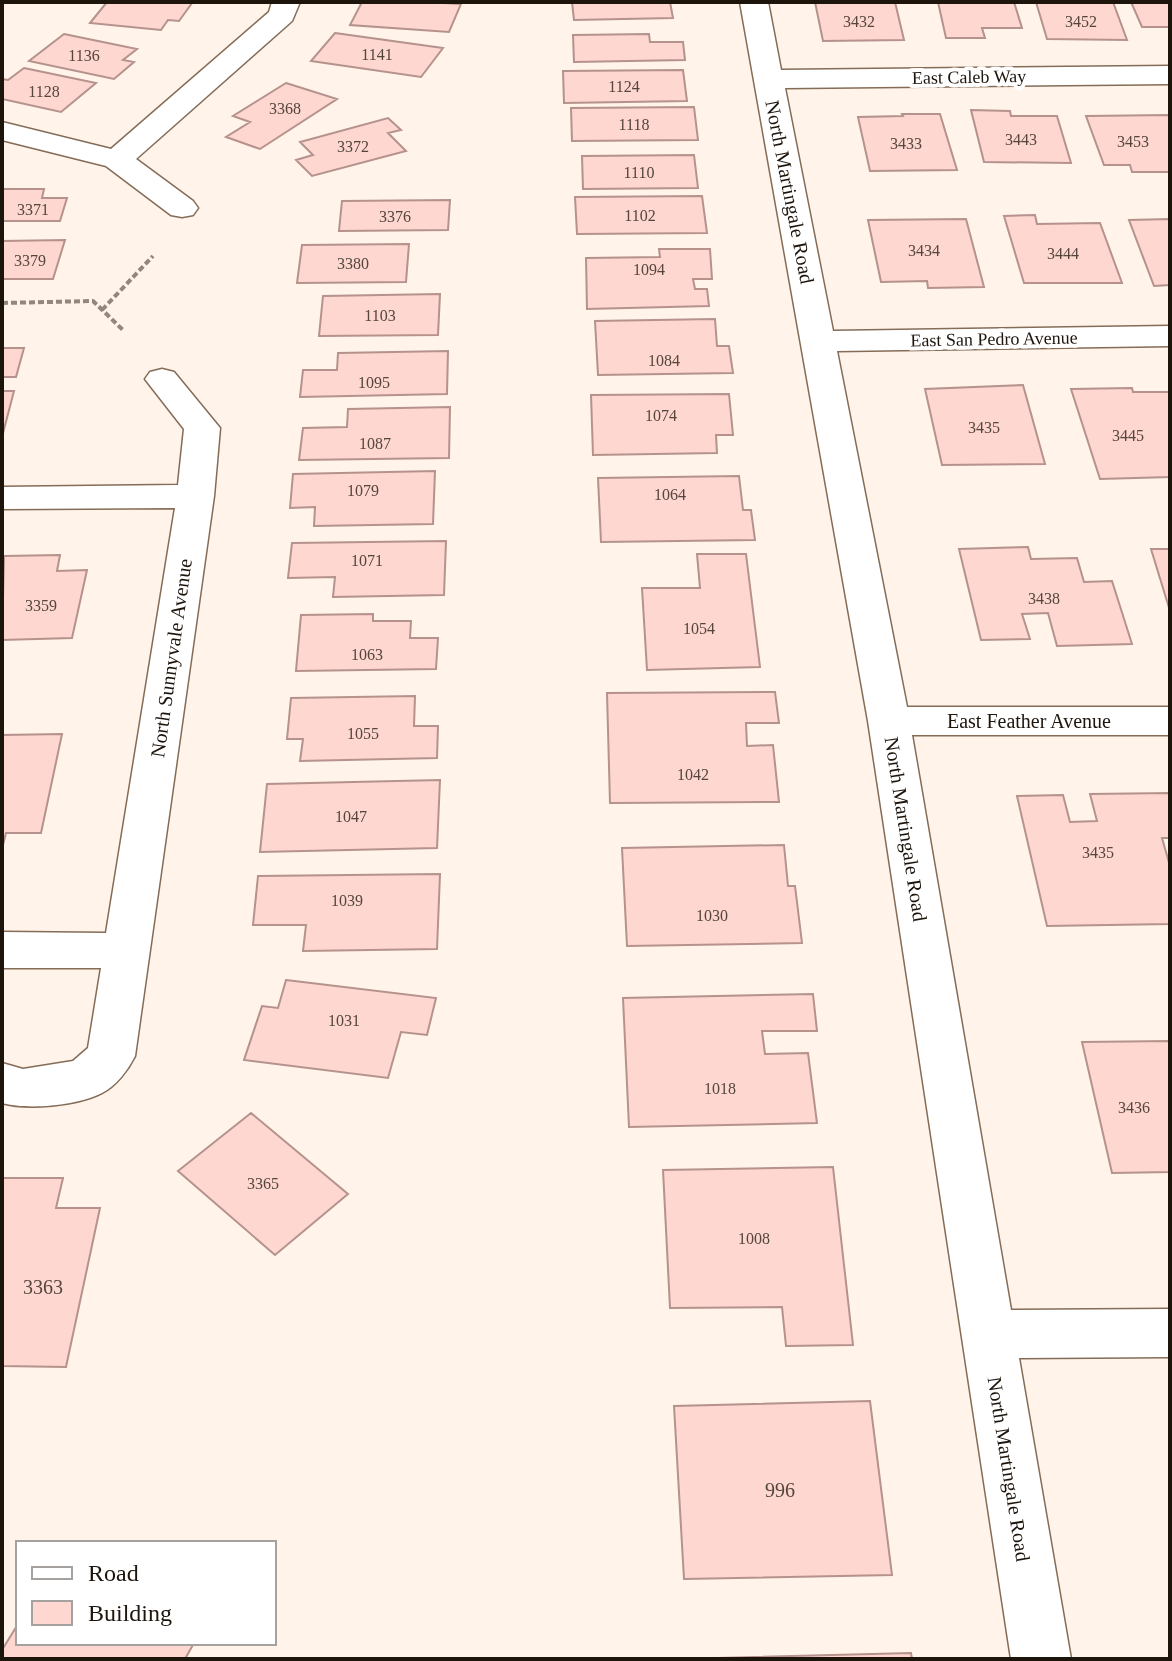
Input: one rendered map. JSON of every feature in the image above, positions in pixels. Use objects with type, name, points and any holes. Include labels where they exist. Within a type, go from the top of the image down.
[{"type":"street","points":[[117,160],[282,15],[286,2]]},
{"type":"street","name":"North Martingale Road","points":[[754,2],[889,721],[1041,1659]]},
{"type":"street","name":"East Caleb Way","points":[[768,79],[1170,75]]},
{"type":"street","points":[[2,131],[117,160],[182,208]]},
{"type":"street","name":"East San Pedro Avenue","points":[[818,341],[1170,336]]},
{"type":"street","name":"North Sunnyvale Avenue","points":[[2,1083],[23,1089],[86,1079],[111,1056],[195,496],[202,428],[162,379]]},
{"type":"street","points":[[2,498],[195,496]]},
{"type":"street","name":"East Feather Avenue","points":[[889,721],[1170,721]]},
{"type":"street","points":[[2,950],[128,951]]},
{"type":"street","points":[[987,1334],[1170,1333]]},
{"type":"path","points":[[102,310],[153,256]]},
{"type":"path","points":[[2,303],[93,301],[124,331]]},
{"type":"building","points":[[107,2],[192,3],[179,21],[168,20],[161,30],[90,23]]},
{"type":"building","points":[[362,2],[461,4],[449,32],[350,25]]},
{"type":"building","points":[[572,2],[670,2],[673,18],[574,20]]},
{"type":"building","points":[[815,2],[895,2],[904,40],[823,41]]},
{"type":"building","points":[[938,2],[1014,2],[1022,28],[982,28],[985,38],[946,38]]},
{"type":"building","points":[[1036,2],[1113,2],[1127,40],[1047,39]]},
{"type":"building","points":[[1131,2],[1170,2],[1170,27],[1142,27]]},
{"type":"building","points":[[335,33],[443,48],[421,77],[311,61]]},
{"type":"building","points":[[64,34],[137,49],[123,60],[134,62],[114,79],[29,61]]},
{"type":"building","points":[[649,34],[650,42],[683,42],[685,60],[574,62],[573,35]]},
{"type":"building","points":[[24,68],[96,83],[61,112],[2,99],[2,79],[8,80]]},
{"type":"building","points":[[683,70],[687,101],[564,103],[563,71]]},
{"type":"building","points":[[286,83],[337,99],[260,149],[226,137],[250,122],[233,116]]},
{"type":"building","points":[[694,107],[698,140],[572,141],[571,108]]},
{"type":"building","points":[[971,110],[1010,111],[1011,116],[1057,116],[1071,163],[984,162]]},
{"type":"building","points":[[940,114],[957,170],[870,171],[858,117]]},
{"type":"building","points":[[1169,115],[1170,172],[1132,172],[1130,165],[1104,165],[1086,116]]},
{"type":"building","points":[[388,118],[401,130],[388,133],[406,151],[312,176],[296,160],[313,155],[300,142]]},
{"type":"building","points":[[694,155],[698,188],[583,189],[582,156]]},
{"type":"building","points":[[2,189],[44,189],[42,198],[67,198],[60,221],[2,221]]},
{"type":"building","points":[[702,196],[707,233],[577,234],[575,197]]},
{"type":"building","points":[[450,200],[448,230],[339,231],[342,201]]},
{"type":"building","points":[[1035,215],[1037,224],[1100,223],[1122,283],[1024,283],[1004,216]]},
{"type":"building","points":[[966,219],[984,287],[928,288],[927,281],[881,282],[868,220]]},
{"type":"building","points":[[1170,219],[1170,285],[1154,286],[1129,220]]},
{"type":"building","points":[[65,240],[53,279],[2,279],[2,241]]},
{"type":"building","points":[[409,244],[406,282],[297,283],[302,245]]},
{"type":"building","points":[[659,249],[710,249],[712,279],[693,279],[695,289],[707,289],[709,306],[587,309],[586,258],[660,257]]},
{"type":"building","points":[[440,294],[438,335],[319,336],[323,296]]},
{"type":"building","points":[[715,319],[717,346],[729,346],[733,373],[598,375],[595,321]]},
{"type":"building","points":[[2,348],[24,348],[16,377],[2,377]]},
{"type":"building","points":[[448,351],[447,394],[300,397],[303,370],[337,370],[338,353]]},
{"type":"building","points":[[1023,385],[1045,464],[942,465],[925,389]]},
{"type":"building","points":[[1132,388],[1133,392],[1170,392],[1170,477],[1100,479],[1071,389]]},
{"type":"building","points":[[2,391],[14,391],[2,437]]},
{"type":"building","points":[[729,394],[733,435],[716,435],[717,453],[593,455],[591,395]]},
{"type":"building","points":[[450,407],[449,458],[299,460],[303,428],[347,427],[348,409]]},
{"type":"building","points":[[435,471],[433,524],[314,526],[315,507],[290,508],[293,474]]},
{"type":"building","points":[[739,476],[743,510],[751,510],[755,540],[601,542],[598,478]]},
{"type":"building","points":[[446,541],[444,595],[333,597],[335,577],[288,578],[292,543]]},
{"type":"building","points":[[1028,547],[1031,559],[1077,558],[1084,582],[1112,581],[1132,644],[1057,646],[1048,613],[1022,614],[1030,639],[981,640],[959,549]]},
{"type":"building","points":[[1151,549],[1170,549],[1170,611]]},
{"type":"building","points":[[697,554],[746,554],[760,667],[647,670],[642,588],[700,588]]},
{"type":"building","points":[[60,555],[57,571],[87,570],[72,638],[2,640],[4,556]]},
{"type":"building","points":[[373,614],[373,621],[411,621],[410,638],[438,638],[436,669],[296,671],[301,615]]},
{"type":"building","points":[[775,692],[779,723],[746,723],[747,746],[773,745],[779,802],[610,803],[607,693]]},
{"type":"building","points":[[415,696],[414,726],[438,726],[437,758],[300,761],[303,739],[287,739],[291,698]]},
{"type":"building","points":[[62,734],[41,833],[6,833],[2,849],[2,735]]},
{"type":"building","points":[[440,780],[437,848],[260,852],[267,784]]},
{"type":"building","points":[[1170,793],[1170,838],[1162,838],[1170,866],[1170,924],[1047,926],[1017,796],[1063,795],[1070,822],[1097,821],[1090,794]]},
{"type":"building","points":[[784,845],[788,886],[795,886],[802,943],[627,946],[622,848]]},
{"type":"building","points":[[440,874],[437,949],[303,951],[306,925],[253,925],[258,876]]},
{"type":"building","points":[[286,980],[436,998],[427,1035],[401,1032],[388,1078],[244,1060],[262,1006],[278,1008]]},
{"type":"building","points":[[813,994],[817,1031],[762,1031],[765,1054],[808,1053],[817,1123],[629,1127],[623,998]]},
{"type":"building","points":[[1170,1041],[1170,1172],[1112,1173],[1082,1042]]},
{"type":"building","points":[[251,1113],[348,1194],[275,1255],[178,1171]]},
{"type":"building","points":[[833,1167],[853,1345],[786,1346],[782,1307],[670,1308],[663,1170]]},
{"type":"building","points":[[2,1178],[63,1178],[56,1208],[100,1208],[66,1367],[2,1366]]},
{"type":"building","points":[[870,1401],[892,1575],[684,1579],[674,1406]]},
{"type":"building","points":[[16,1627],[16,1645],[193,1645],[185,1659],[2,1659],[2,1650]]},
{"type":"building","points":[[911,1653],[912,1659],[717,1658]]}]
